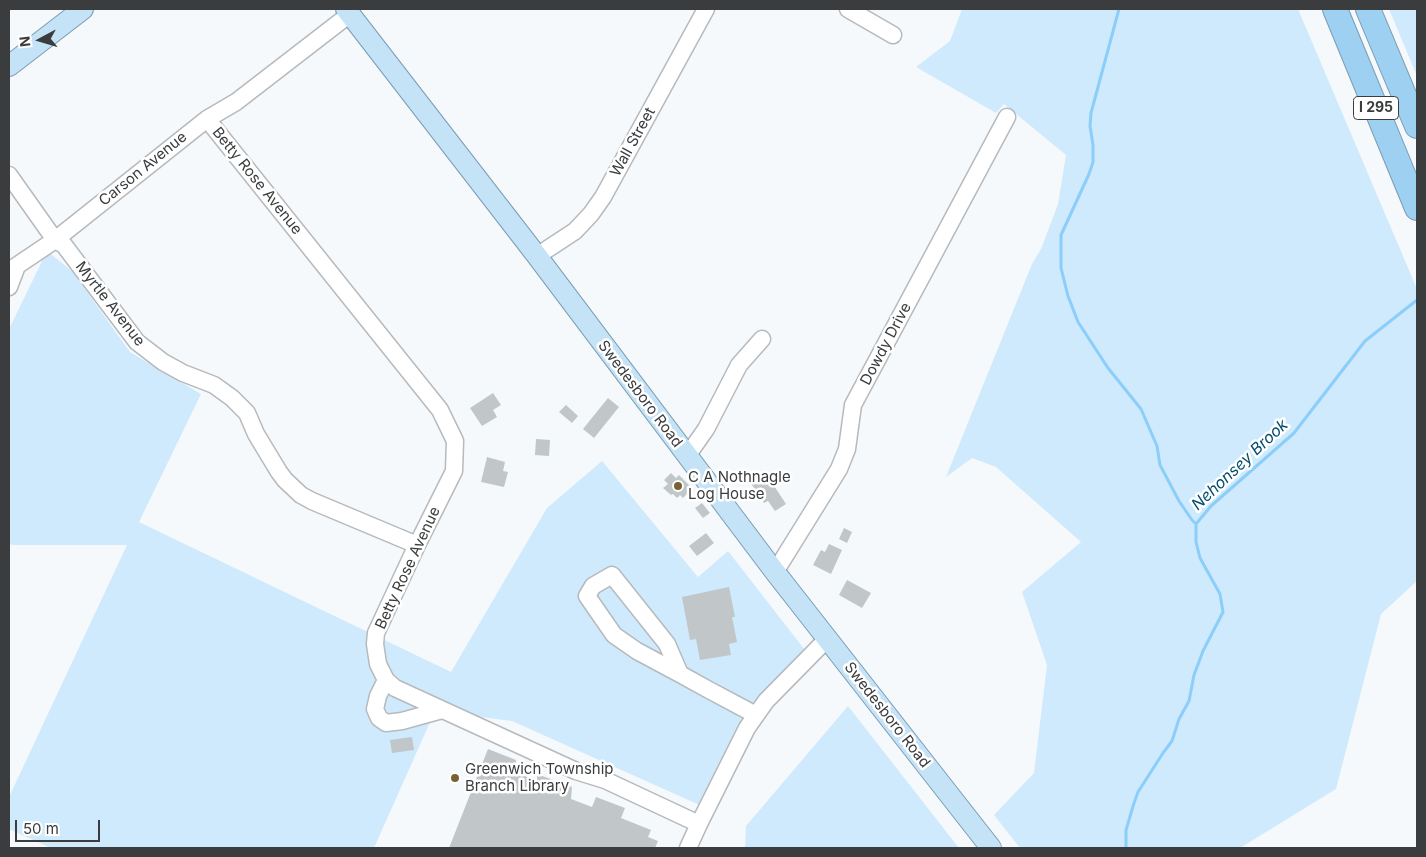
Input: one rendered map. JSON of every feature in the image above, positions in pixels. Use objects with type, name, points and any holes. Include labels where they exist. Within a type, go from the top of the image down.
[{"type":"highway","points":[[1329,9],[1385,130]]},
{"type":"highway","name":"I 295","points":[[1335,9],[1417,208]]},
{"type":"highway","name":"I 295","points":[[1368,9],[1417,126]]},
{"type":"main road","points":[[9,66],[83,9]]},
{"type":"main road","name":"Swedesboro Road","points":[[348,12],[537,256],[774,572],[991,848]]},
{"type":"street","name":"Wall Street","points":[[537,256],[575,231],[592,214],[603,197],[704,9]]},
{"type":"street","points":[[848,9],[893,35]]},
{"type":"street","name":"Carson Avenue","points":[[13,269],[55,240],[207,119],[236,102],[348,12]]},
{"type":"street","name":"Dowdy Drive","points":[[774,572],[839,469],[847,449],[853,405],[1007,117]]},
{"type":"street","name":"Betty Rose Avenue","points":[[207,119],[440,410],[455,441],[454,471],[376,633],[375,644],[378,664],[386,680]]},
{"type":"street","name":"Myrtle Avenue","points":[[9,176],[55,240],[64,246],[137,342],[163,362],[214,385],[240,405],[247,413],[256,434],[278,472],[285,480],[302,495],[312,500],[417,545]]},
{"type":"street","points":[[9,287],[13,269]]},
{"type":"street","points":[[687,456],[706,429],[739,366],[762,339]]},
{"type":"street","points":[[680,674],[667,644],[612,575],[593,586],[587,596],[614,635],[637,651],[756,715]]},
{"type":"street","points":[[688,848],[747,728],[766,700],[827,639]]},
{"type":"street","points":[[442,710],[402,721],[386,723],[379,718],[375,709],[378,696],[386,680],[394,688],[576,771],[605,780],[699,824]]},
{"type":"shaded area","points":[[962,9],[1298,9],[1417,289],[1417,581],[1381,614],[1336,789],[1240,848],[1020,848],[994,815],[1034,773],[1047,665],[1022,592],[1081,542],[996,467],[972,458],[946,477],[1058,204],[1066,155],[1004,104],[996,113],[916,67],[950,41]]},
{"type":"shaded area","points":[[1389,9],[1417,9],[1417,76]]},
{"type":"shaded area","points":[[47,251],[72,271],[130,352],[201,394],[139,522],[451,672],[547,508],[602,461],[698,577],[728,551],[808,654],[755,711],[704,807],[512,721],[435,711],[374,848],[51,848],[9,829],[9,797],[127,545],[12,545],[9,543],[9,329]]},
{"type":"shaded area","points":[[848,706],[959,848],[745,848],[746,826]]},
{"type":"building","points":[[493,393],[501,405],[493,410],[497,417],[482,426],[470,408]]},
{"type":"building","points":[[608,398],[619,407],[594,438],[583,429]]},
{"type":"building","points":[[566,405],[578,416],[572,423],[559,412]]},
{"type":"building","points":[[536,439],[550,440],[549,456],[535,455]]},
{"type":"building","points":[[487,457],[505,462],[503,471],[508,472],[504,487],[481,482]]},
{"type":"building","points":[[765,472],[786,504],[775,511],[768,501],[764,503],[750,482]]},
{"type":"building","name":"C A Nothnagle Log House","points":[[671,473],[676,478],[679,475],[692,488],[683,498],[680,495],[677,498],[673,494],[671,495],[663,488],[668,484],[664,480]]},
{"type":"building","points":[[702,503],[710,513],[703,518],[695,508]]},
{"type":"building","points":[[844,528],[852,532],[847,543],[839,539]]},
{"type":"building","points":[[706,533],[714,543],[697,556],[689,546]]},
{"type":"building","points":[[829,544],[842,550],[831,574],[813,565],[821,550],[825,552]]},
{"type":"building","points":[[847,580],[871,593],[862,608],[839,595]]},
{"type":"building","points":[[729,587],[735,617],[732,617],[737,642],[729,644],[731,655],[700,660],[696,639],[690,640],[682,597]]},
{"type":"building","points":[[412,737],[414,750],[392,753],[390,740]]},
{"type":"building","points":[[488,749],[516,760],[515,772],[537,781],[537,774],[572,787],[571,799],[592,807],[596,797],[625,808],[621,818],[651,830],[648,837],[658,841],[655,848],[449,848]]},
{"type":"waterway","points":[[1119,9],[1091,113],[1090,126],[1093,162],[1061,235],[1061,268],[1068,296],[1078,322],[1108,368],[1141,409],[1157,446],[1160,465],[1179,501],[1196,524]]},
{"type":"waterway","name":"Nehonsey Brook","points":[[1126,848],[1126,830],[1138,792],[1172,741],[1179,719],[1189,701],[1194,675],[1203,651],[1223,612],[1220,594],[1200,558],[1196,542],[1196,524],[1211,506],[1294,433],[1365,341],[1417,300]]},
{"type":"place","name":"C A Nothnagle Log House","points":[[678,486]]},
{"type":"place","name":"Greenwich Township Branch Library","points":[[455,778]]}]
